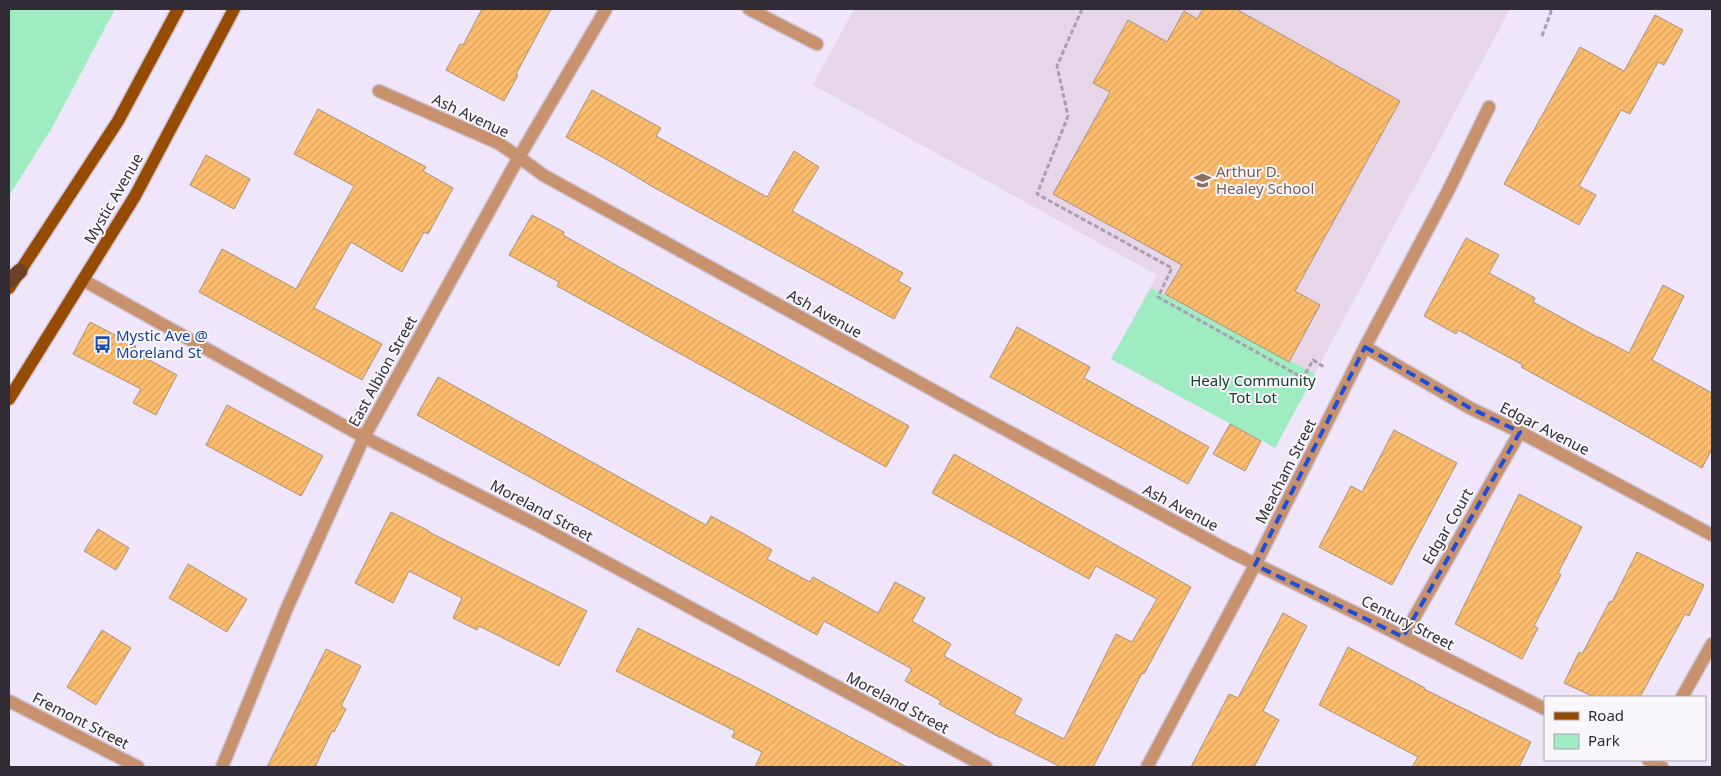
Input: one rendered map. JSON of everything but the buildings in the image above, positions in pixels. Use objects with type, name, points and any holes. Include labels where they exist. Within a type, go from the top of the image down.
[{"type":"main road","points":[[9,288],[14,276],[118,121],[178,9]]},
{"type":"main road","name":"Mystic Avenue","points":[[9,399],[135,196],[234,9]]},
{"type":"street","name":"East Albion Street","points":[[222,767],[287,608],[364,437],[519,157],[606,9]]},
{"type":"street","points":[[749,9],[817,44]]},
{"type":"street","name":"Ash Avenue","points":[[380,91],[498,144],[519,157],[543,176],[1255,565]]},
{"type":"street","name":"Meacham Street","points":[[1147,767],[1255,565],[1365,348],[1448,191],[1489,107]]},
{"type":"street","name":"Moreland Street","points":[[83,280],[364,437],[539,526],[986,767]]},
{"type":"street","name":"Edgar Avenue","points":[[1365,348],[1470,408],[1520,432],[1712,535]]},
{"type":"street","name":"Edgar Court","points":[[1403,637],[1520,432]]},
{"type":"street","name":"Century Street","points":[[1255,565],[1544,708]]},
{"type":"street","points":[[1683,696],[1712,644]]},
{"type":"street","name":"Fremont Street","points":[[9,701],[138,767]]},
{"type":"street","points":[[1650,761],[1662,767]]},
{"type":"path","points":[[1082,9],[1057,66],[1068,116],[1037,194],[1172,268],[1158,297],[1303,378],[1313,360],[1324,366]]},
{"type":"path","points":[[1542,36],[1551,12],[1550,9]]},
{"type":"highlighted area","points":[[1365,347],[1470,408],[1520,432],[1403,637],[1255,565]]},
{"type":"shaded area","name":"Arthur D. Healey School","points":[[854,9],[1510,9],[1275,448],[1111,359],[1157,275],[813,85]]},
{"type":"green space","points":[[9,9],[115,9],[53,126],[9,196]]},
{"type":"green space","name":"Healy Community Tot Lot","points":[[1151,288],[1315,374],[1275,448],[1111,359]]},
{"type":"place","name":"Arthur D. Healey School","points":[[1202,180]]},
{"type":"place","name":"Mystic Ave @ Moreland St","points":[[102,344]]}]
